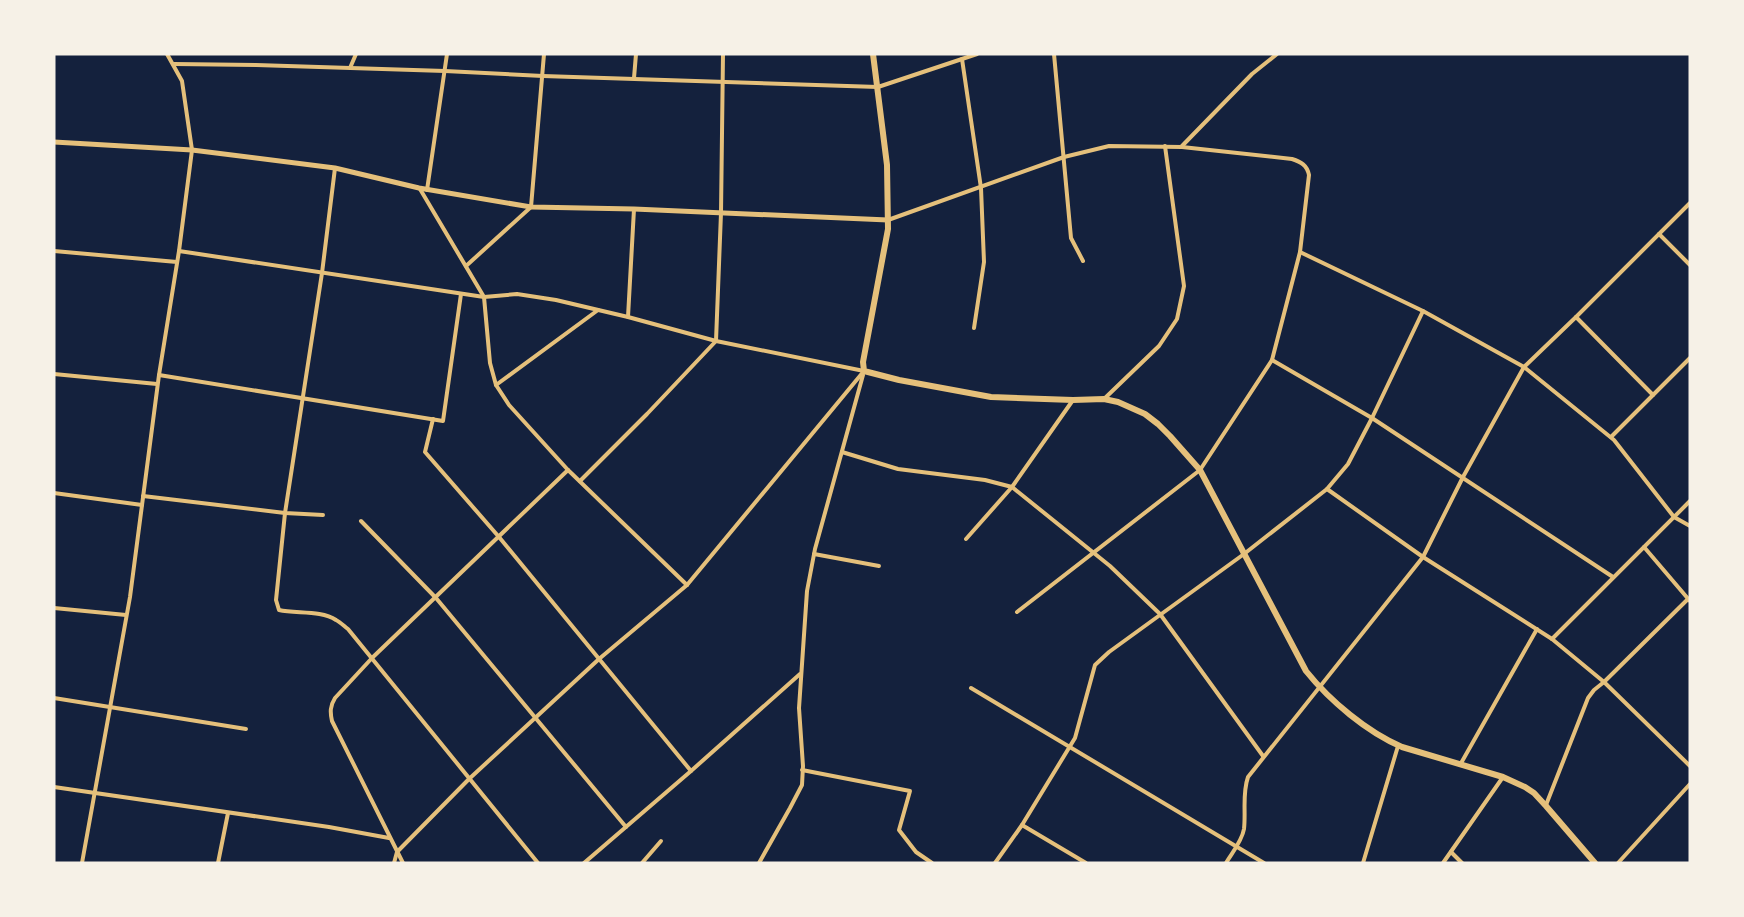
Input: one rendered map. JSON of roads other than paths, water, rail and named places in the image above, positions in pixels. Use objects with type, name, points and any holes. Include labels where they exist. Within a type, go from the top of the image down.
[{"type":"main road","points":[[873,54],[887,165],[888,229],[863,362],[864,371],[980,396],[1104,399],[1131,407],[1158,424],[1200,470],[1305,671],[1320,688],[1368,728],[1398,745],[1503,777],[1526,787],[1546,806],[1594,863]]},
{"type":"street","points":[[82,863],[126,615],[192,150],[182,81],[167,54]]},
{"type":"street","points":[[351,68],[356,54]]},
{"type":"street","points":[[427,190],[447,54]]},
{"type":"street","points":[[465,266],[531,207],[544,54]]},
{"type":"street","points":[[634,78],[636,54]]},
{"type":"street","points":[[580,481],[716,341],[721,213],[723,54]]},
{"type":"street","points":[[173,64],[445,71],[878,87],[977,54]]},
{"type":"street","points":[[1054,54],[1071,238],[1083,261]]},
{"type":"street","points":[[1182,147],[1252,74],[1277,54]]},
{"type":"street","points":[[962,59],[981,188],[984,262],[974,328]]},
{"type":"street","points":[[54,142],[192,150],[335,168],[427,190],[531,207],[888,220],[1064,157],[1109,146],[1182,147],[1292,159],[1300,162],[1308,168],[1309,175],[1300,252],[1272,360],[1200,470],[1017,612]]},
{"type":"street","points":[[1104,399],[1159,346],[1177,319],[1184,286],[1165,146]]},
{"type":"street","points":[[335,168],[322,273],[285,513],[276,600],[279,610],[323,615],[335,619],[348,629],[538,863]]},
{"type":"street","points":[[419,188],[484,297],[490,363],[496,385],[509,405],[568,470],[687,585]]},
{"type":"street","points":[[1226,863],[1244,830],[1244,792],[1248,777],[1423,557],[1463,477],[1524,367],[1690,203]]},
{"type":"street","points":[[628,317],[634,209]]},
{"type":"street","points":[[1659,234],[1690,265]]},
{"type":"street","points":[[54,250],[177,262]]},
{"type":"street","points":[[179,251],[484,297],[518,294],[556,300],[716,341],[864,371]]},
{"type":"street","points":[[1300,252],[1423,311],[1524,367],[1611,437],[1674,517],[1690,526]]},
{"type":"street","points":[[159,375],[443,421],[461,294]]},
{"type":"street","points":[[496,385],[598,310]]},
{"type":"street","points":[[995,863],[1022,825],[1076,738],[1095,665],[1109,652],[1244,554],[1327,489],[1348,464],[1423,311]]},
{"type":"street","points":[[1576,317],[1653,395]]},
{"type":"street","points":[[1611,437],[1690,358]]},
{"type":"street","points":[[1272,360],[1372,418],[1614,578]]},
{"type":"street","points":[[759,863],[802,785],[798,708],[807,591],[814,554],[864,371]]},
{"type":"street","points":[[394,863],[397,852],[469,779],[599,659],[687,585],[864,371]]},
{"type":"street","points":[[54,375],[157,384]]},
{"type":"street","points":[[966,539],[1012,487],[1073,400]]},
{"type":"street","points":[[433,419],[425,452],[499,537],[691,771]]},
{"type":"street","points":[[842,452],[898,469],[985,480],[1012,487],[1110,566],[1160,615],[1263,756]]},
{"type":"street","points":[[403,863],[332,721],[331,705],[372,658],[568,470]]},
{"type":"street","points":[[1327,489],[1423,557],[1552,639],[1604,682],[1690,766]]},
{"type":"street","points":[[54,493],[142,505]]},
{"type":"street","points":[[143,496],[285,513],[323,515]]},
{"type":"street","points":[[1552,639],[1690,501]]},
{"type":"street","points":[[361,521],[436,598],[626,827]]},
{"type":"street","points":[[1546,806],[1588,698],[1689,600],[1644,547]]},
{"type":"street","points":[[814,554],[879,566]]},
{"type":"street","points":[[54,608],[126,615]]},
{"type":"street","points":[[1460,765],[1537,629]]},
{"type":"street","points":[[584,863],[801,673]]},
{"type":"street","points":[[971,688],[1264,863]]},
{"type":"street","points":[[54,698],[246,729]]},
{"type":"street","points":[[1363,863],[1398,745]]},
{"type":"street","points":[[802,770],[910,791],[899,830],[916,852],[932,863]]},
{"type":"street","points":[[1443,863],[1503,777]]},
{"type":"street","points":[[1618,863],[1690,784]]},
{"type":"street","points":[[54,787],[329,826],[390,838]]},
{"type":"street","points":[[218,863],[228,813]]},
{"type":"street","points":[[1022,825],[1086,863]]},
{"type":"street","points":[[642,863],[661,841]]},
{"type":"street","points":[[1451,852],[1462,863]]}]
